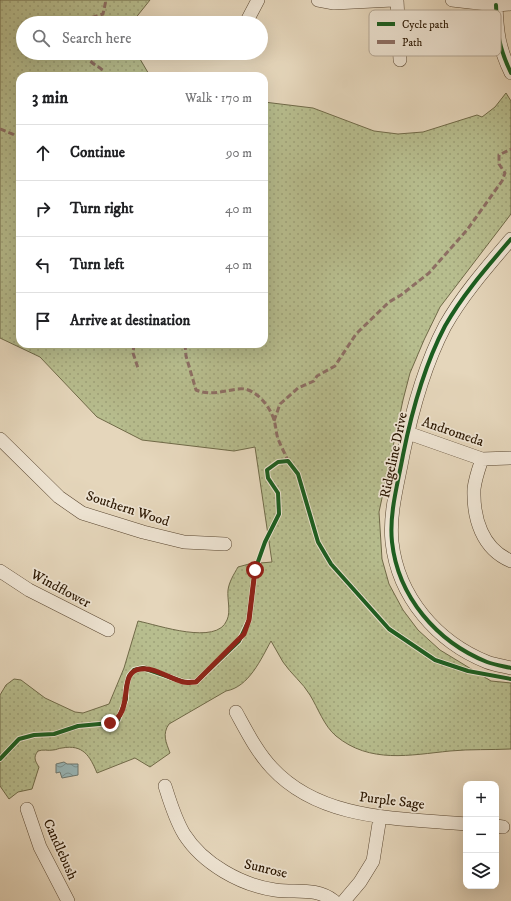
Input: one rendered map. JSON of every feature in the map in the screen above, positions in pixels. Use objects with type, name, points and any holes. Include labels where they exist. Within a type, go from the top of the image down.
[{"type":"street","points":[[249,16],[258,0]]},
{"type":"street","points":[[318,0],[334,3],[393,0]]},
{"type":"street","points":[[397,0],[398,10]]},
{"type":"street","points":[[452,0],[496,5],[511,4]]},
{"type":"street","points":[[496,5],[496,10]]},
{"type":"street","points":[[501,53],[511,73]]},
{"type":"street","points":[[400,56],[400,60]]},
{"type":"street","name":"Ridgeline Drive","points":[[511,238],[462,300],[446,325],[427,364],[408,433],[394,506],[392,542],[399,571],[410,598],[432,626],[452,644],[488,662],[511,668]]},
{"type":"street","name":"Andromeda","points":[[408,433],[482,459],[511,458]]},
{"type":"street","name":"Southern Wood","points":[[0,439],[59,497],[82,512],[143,532],[184,542],[224,544]]},
{"type":"street","points":[[482,459],[474,488],[476,521],[486,541],[503,558],[511,561]]},
{"type":"street","name":"Windflower","points":[[0,571],[29,590],[108,630]]},
{"type":"street","name":"Purple Sage","points":[[236,712],[254,744],[272,768],[285,780],[311,797],[333,807],[380,817],[463,824]]},
{"type":"street","name":"Sunrose","points":[[165,786],[172,810],[184,835],[210,862],[243,882],[276,890],[309,890],[327,896],[334,901]]},
{"type":"street","name":"Candlebush","points":[[27,810],[40,847],[68,901]]},
{"type":"street","points":[[344,901],[373,861],[380,817]]},
{"type":"green space","points":[[0,0],[150,0],[137,16],[16,16],[16,60],[141,60],[148,72],[16,72],[16,346],[0,338]]},
{"type":"green space","points":[[506,93],[511,101],[511,214],[440,307],[424,340],[410,373],[379,512],[382,559],[389,584],[403,610],[418,630],[440,650],[491,681],[511,683],[511,749],[458,750],[391,756],[363,751],[349,745],[336,736],[328,727],[313,700],[283,662],[271,641],[258,664],[248,678],[241,684],[169,724],[165,735],[170,753],[150,767],[135,758],[97,773],[92,761],[80,750],[69,747],[55,750],[42,750],[38,751],[35,755],[39,767],[32,789],[18,792],[9,799],[0,786],[0,695],[6,685],[14,679],[21,680],[45,698],[75,712],[83,713],[109,704],[124,668],[138,621],[186,632],[212,632],[221,628],[227,620],[229,609],[229,587],[238,567],[249,564],[272,562],[255,447],[234,451],[142,440],[97,417],[40,357],[21,348],[268,348],[268,102],[313,108],[374,131],[398,134],[423,132],[477,115],[482,117],[495,107]]},
{"type":"water","points":[[64,762],[67,764],[78,764],[78,775],[62,778],[60,772],[56,773],[56,764]]},
{"type":"marked path","points":[[96,16],[103,14],[106,0]]},
{"type":"marked path","points":[[90,60],[104,72]]},
{"type":"marked path","points":[[0,129],[16,135]]},
{"type":"marked path","points":[[274,421],[280,404],[298,388],[314,381],[317,376],[335,366],[356,334],[389,302],[401,295],[429,273],[467,230],[502,181],[505,173],[499,164],[499,155],[511,149]]},
{"type":"marked path","points":[[134,348],[133,353],[138,368]]},
{"type":"marked path","points":[[185,348],[186,356],[196,390],[212,393],[244,389],[255,394],[265,403],[275,422],[278,439],[288,461]]},
{"type":"cycle path","points":[[496,5],[496,10]]},
{"type":"cycle path","points":[[501,46],[511,73]]},
{"type":"cycle path","points":[[511,239],[476,281],[452,314],[431,357],[415,405],[407,438],[394,498],[391,531],[396,562],[402,581],[423,615],[452,643],[487,662],[511,668]]},
{"type":"cycle path","points":[[0,759],[19,739],[34,735],[54,734],[78,726],[110,723],[118,720],[126,699],[126,688],[129,676],[134,670],[143,668],[184,682],[196,682],[239,641],[249,620],[255,570],[265,542],[279,514],[278,493],[268,478],[267,470],[278,462],[288,461],[298,474],[318,542],[331,564],[389,629],[435,660],[468,671],[511,679]]},
{"type":"route","points":[[110,723],[118,720],[123,710],[129,676],[134,670],[143,668],[184,682],[196,682],[239,641],[244,634],[249,620],[255,570]]}]
